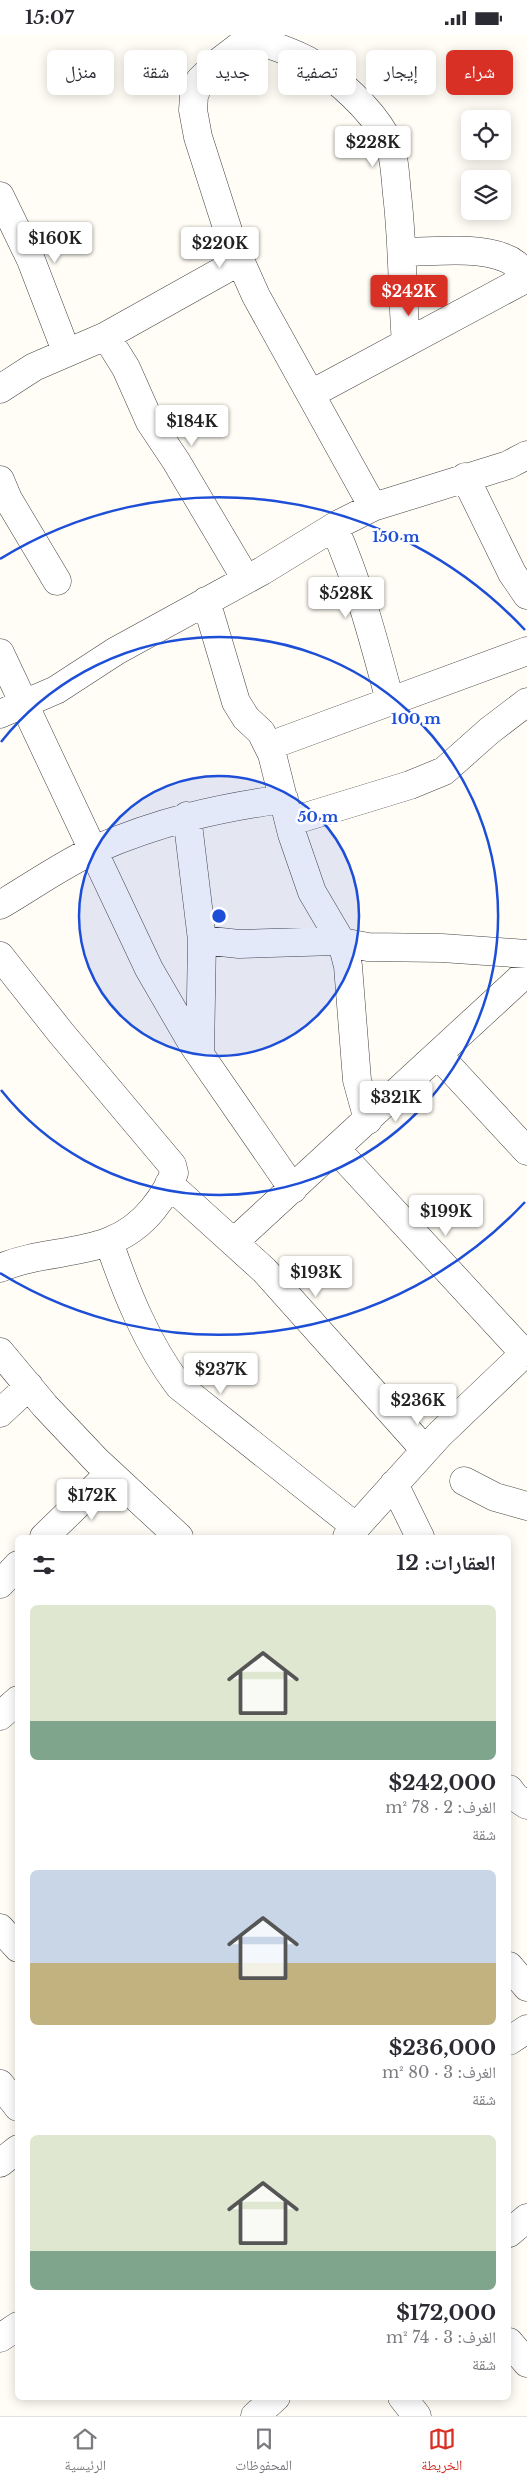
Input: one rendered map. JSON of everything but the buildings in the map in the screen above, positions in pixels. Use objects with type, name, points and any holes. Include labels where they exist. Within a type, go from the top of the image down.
[{"type":"street","points":[[373,507],[256,296],[231,240],[198,137],[193,111],[194,96],[200,80],[220,61],[253,36],[310,62],[340,84],[370,114],[385,135],[394,162],[402,252],[406,343]]},
{"type":"street","points":[[0,196],[31,260],[66,351]]},
{"type":"street","points":[[311,394],[527,277],[506,258],[494,254],[459,251],[402,252]]},
{"type":"street","points":[[0,389],[34,367],[66,351],[106,336],[240,261]]},
{"type":"street","points":[[106,336],[126,369],[150,422],[176,461],[246,579]]},
{"type":"street","points":[[0,713],[56,690],[116,651],[246,579],[334,527],[373,507],[508,465],[527,455]]},
{"type":"street","points":[[465,477],[512,573],[527,595]]},
{"type":"street","points":[[0,480],[8,499],[57,581]]},
{"type":"street","points":[[334,527],[353,571],[390,701]]},
{"type":"street","points":[[206,601],[236,701],[246,718],[261,733],[269,746],[312,892],[342,943],[348,966],[356,1080],[368,1120]]},
{"type":"street","points":[[269,746],[527,651]]},
{"type":"street","points":[[0,653],[150,969],[200,1054],[293,1189]]},
{"type":"street","points":[[0,905],[94,850],[187,816],[227,807],[287,810],[410,785],[444,771],[527,702]]},
{"type":"street","points":[[187,816],[202,940],[200,1054]]},
{"type":"street","points":[[202,940],[239,944],[316,940],[368,947],[442,948],[527,955]]},
{"type":"street","points":[[0,956],[61,1033],[172,1165],[174,1173],[169,1184],[143,1221],[129,1233],[109,1242],[0,1268]]},
{"type":"street","points":[[234,1242],[439,1056],[527,973]]},
{"type":"street","points":[[439,1056],[527,1151]]},
{"type":"street","points":[[109,1242],[125,1291],[167,1370],[178,1386],[351,1532],[425,1450],[526,1352],[336,1149]]},
{"type":"street","points":[[169,1184],[264,1270],[425,1450]]},
{"type":"street","points":[[2,1359],[110,1473],[177,1535]]},
{"type":"street","points":[[0,1413],[29,1387]]},
{"type":"street","points":[[46,1535],[110,1473]]},
{"type":"street","points":[[464,1481],[494,1497],[527,1506]]},
{"type":"street","points":[[394,1484],[419,1535]]},
{"type":"street","points":[[0,1584],[15,1568]]},
{"type":"street","points":[[511,1792],[515,1797],[527,1805]]},
{"type":"street","points":[[511,1968],[527,1987]]},
{"type":"street","points":[[511,2040],[527,2029]]},
{"type":"street","points":[[0,2084],[15,2103]]},
{"type":"street","points":[[0,2163],[15,2151]]},
{"type":"street","points":[[511,2231],[527,2218]]},
{"type":"street","points":[[0,2338],[15,2328]]},
{"type":"street","points":[[511,2344],[527,2363]]},
{"type":"street","points":[[255,2416],[273,2400]]},
{"type":"street","points":[[404,2400],[417,2416]]}]
